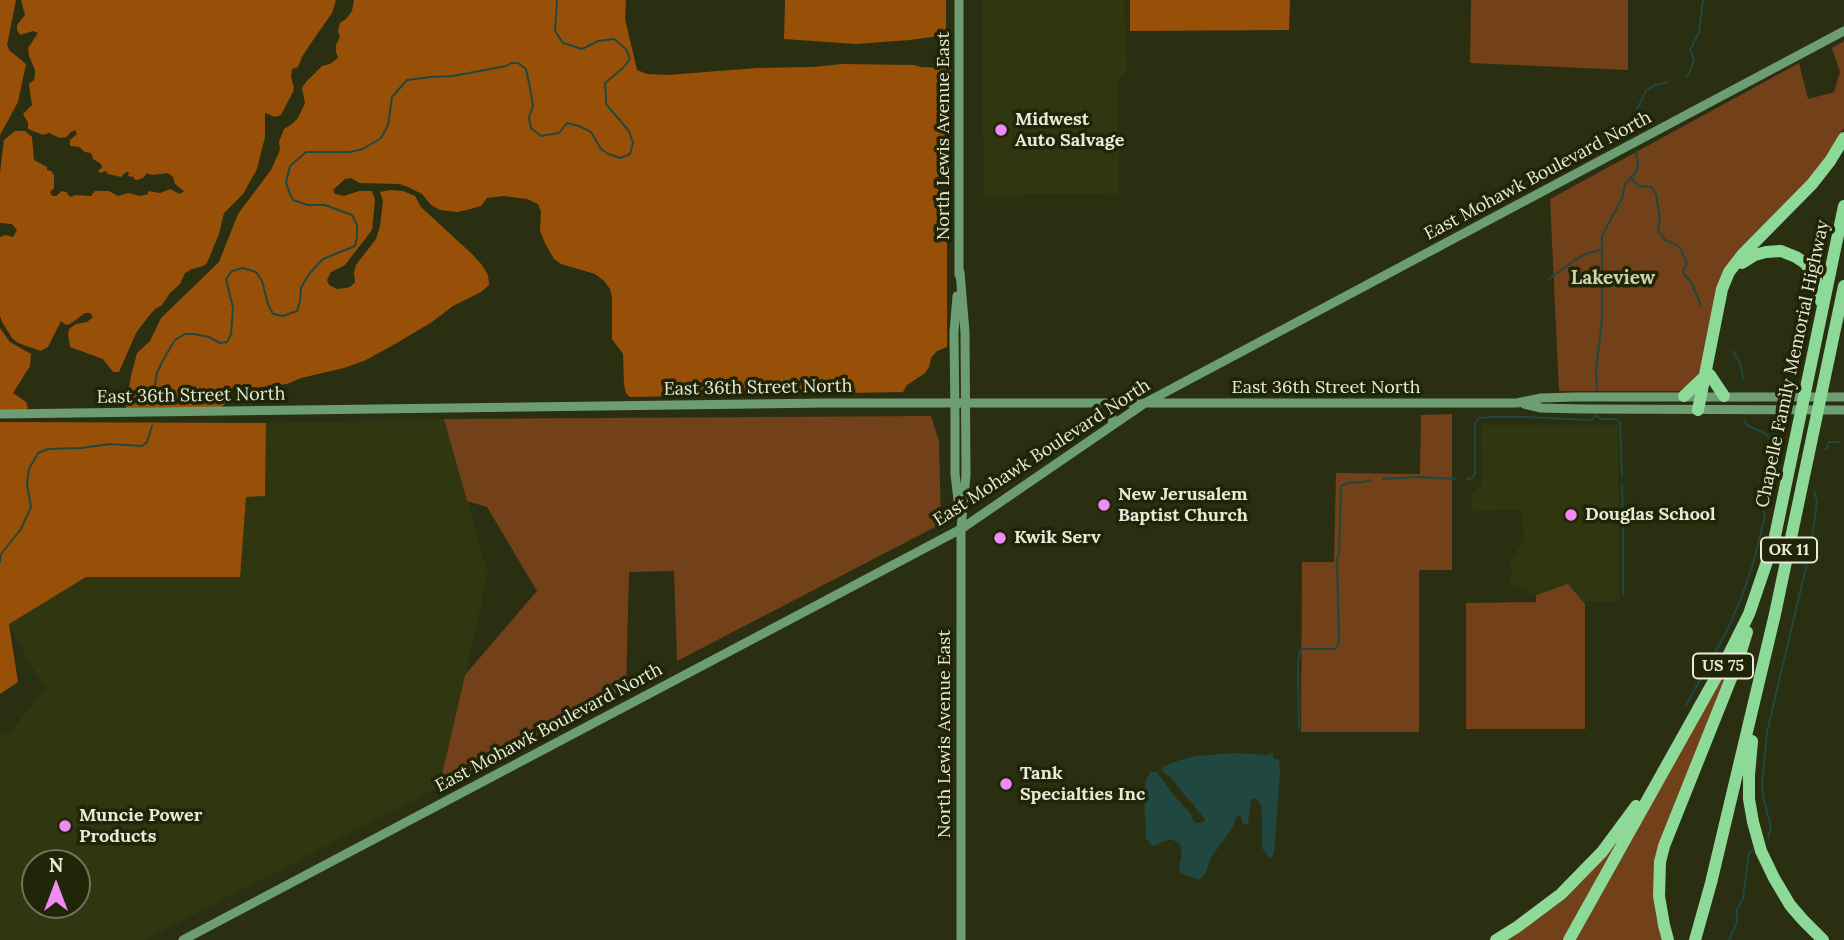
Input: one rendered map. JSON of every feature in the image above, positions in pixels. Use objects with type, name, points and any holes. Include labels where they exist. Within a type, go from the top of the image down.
[{"type":"highway","points":[[1684,396],[1707,376],[1722,289],[1729,272],[1736,261],[1812,184],[1844,138]]},
{"type":"highway","name":"Chapelle Family Memorial Highway","points":[[1569,940],[1749,614],[1768,563],[1779,519],[1844,206]]},
{"type":"highway","name":"OK 11","points":[[1702,403],[1729,285],[1738,268],[1751,257],[1776,251],[1801,260],[1809,267],[1817,281],[1822,312]]},
{"type":"highway","name":"Chapelle Family Memorial Highway","points":[[1695,940],[1711,883],[1789,552],[1844,286]]},
{"type":"highway","points":[[1707,376],[1724,396]]},
{"type":"highway","name":"OK 11","points":[[1668,940],[1659,897],[1661,862],[1669,831],[1738,661],[1768,563]]},
{"type":"highway","name":"OK 11","points":[[1759,682],[1748,775],[1756,833],[1765,861],[1785,897],[1802,920],[1823,940]]},
{"type":"highway","points":[[1496,940],[1517,928],[1555,899],[1589,867],[1668,764]]},
{"type":"main road","name":"North Lewis Avenue East","points":[[959,0],[960,272],[965,332],[966,475],[961,528],[961,940]]},
{"type":"main road","name":"East Mohawk Boulevard North","points":[[183,940],[961,528],[1145,403],[1844,31]]},
{"type":"main road","name":"North Lewis Avenue East","points":[[960,272],[954,331],[955,474],[961,528]]},
{"type":"main road","name":"East 36th Street North","points":[[0,414],[955,403],[1517,403],[1541,398],[1684,396],[1702,403],[1724,396],[1844,397]]},
{"type":"main road","points":[[1110,403],[1113,425]]},
{"type":"main road","name":"East 36th Street North","points":[[1517,403],[1562,409],[1702,403],[1780,410],[1843,410]]},
{"type":"shaded area","points":[[0,0],[16,0],[7,45],[9,50],[26,64],[18,102],[0,135]]},
{"type":"shaded area","points":[[21,0],[336,0],[332,13],[298,67],[292,69],[293,92],[281,115],[275,117],[265,113],[265,137],[257,169],[243,194],[224,213],[207,263],[185,273],[180,284],[148,317],[136,333],[119,372],[113,372],[103,359],[70,347],[69,329],[76,324],[87,322],[93,317],[90,313],[85,313],[70,324],[66,325],[61,321],[48,347],[41,351],[18,343],[2,322],[0,237],[13,237],[17,230],[12,224],[0,223],[0,173],[4,140],[15,131],[25,131],[32,137],[34,160],[47,167],[54,175],[54,188],[50,192],[52,196],[62,191],[70,197],[91,196],[95,191],[109,191],[118,196],[128,193],[140,196],[148,194],[148,191],[160,193],[170,189],[180,194],[184,191],[168,173],[147,173],[137,180],[128,176],[129,172],[121,177],[106,171],[100,173],[98,171],[102,168],[101,164],[93,159],[91,153],[70,146],[70,140],[77,134],[75,130],[60,138],[28,129],[23,114],[32,105],[29,84],[34,80],[35,70],[28,48],[38,33],[33,31],[20,35],[17,30],[17,25],[25,15]]},
{"type":"shaded area","points":[[354,0],[626,0],[625,19],[637,70],[647,74],[842,64],[951,68],[950,164],[937,178],[937,189],[943,193],[947,212],[947,347],[937,351],[925,373],[907,385],[903,392],[630,397],[624,384],[623,354],[612,339],[610,289],[595,274],[561,264],[554,259],[540,231],[541,212],[538,204],[527,199],[504,196],[487,198],[481,206],[467,210],[440,210],[431,205],[422,194],[400,184],[360,183],[351,178],[345,179],[333,190],[335,194],[344,196],[359,191],[372,191],[375,200],[372,230],[345,265],[331,272],[327,280],[329,285],[337,289],[350,287],[355,282],[356,265],[376,239],[380,226],[383,201],[380,192],[390,190],[415,196],[421,207],[482,265],[488,275],[489,285],[395,344],[366,360],[344,368],[287,384],[253,388],[234,386],[222,407],[126,408],[137,353],[150,341],[161,318],[219,262],[238,214],[271,170],[280,150],[279,142],[284,129],[298,118],[305,103],[302,88],[322,66],[338,58],[336,45],[340,37],[340,23],[352,11]]},
{"type":"shaded area","points":[[785,0],[946,0],[946,35],[856,44],[784,39]]},
{"type":"shaded area","points":[[981,0],[1124,0],[1127,70],[1118,78],[1119,195],[984,196]]},
{"type":"shaded area","points":[[1130,0],[1290,0],[1289,30],[1130,31]]},
{"type":"shaded area","points":[[1471,0],[1628,0],[1628,70],[1470,63]]},
{"type":"shaded area","points":[[1844,41],[1844,128],[1813,176],[1738,254],[1700,375],[1689,387],[1679,391],[1559,391],[1550,199],[1799,63],[1808,99],[1834,92],[1840,72],[1832,48]]},
{"type":"shaded area","points":[[0,328],[10,342],[31,354],[30,366],[13,393],[26,402],[28,408],[24,411],[0,411]]},
{"type":"shaded area","points":[[1452,414],[1452,570],[1419,570],[1419,732],[1301,732],[1302,562],[1334,562],[1336,473],[1420,474],[1421,415]]},
{"type":"shaded area","points":[[931,416],[939,441],[941,524],[677,661],[674,571],[629,572],[626,687],[439,787],[465,675],[537,591],[487,507],[467,501],[444,419]]},
{"type":"shaded area","points":[[444,419],[488,574],[439,787],[145,940],[0,940],[0,735],[9,734],[45,689],[8,624],[86,577],[239,576],[246,497],[265,496],[266,423]]},
{"type":"shaded area","points":[[0,422],[266,423],[265,496],[246,497],[240,577],[86,577],[9,624],[18,682],[0,694]]},
{"type":"shaded area","name":"Douglas School","points":[[1481,425],[1618,425],[1620,602],[1584,602],[1568,584],[1536,595],[1510,584],[1513,570],[1508,566],[1524,539],[1522,510],[1472,511],[1472,494],[1482,483]]},
{"type":"shaded area","points":[[1568,584],[1585,604],[1585,729],[1466,729],[1466,603],[1536,602],[1536,595]]},
{"type":"shaded area","points":[[1731,658],[1735,660],[1655,888],[1653,898],[1662,940],[1576,940]]},
{"type":"shaded area","points":[[1618,841],[1562,940],[1502,940]]},
{"type":"water","points":[[1273,752],[1273,758],[1279,760],[1280,773],[1274,853],[1270,859],[1262,848],[1261,805],[1255,798],[1251,799],[1248,824],[1243,824],[1240,815],[1237,816],[1199,880],[1180,873],[1180,844],[1171,839],[1153,846],[1146,838],[1144,794],[1146,779],[1151,772],[1157,772],[1196,823],[1202,823],[1205,820],[1200,813],[1161,770],[1165,766],[1196,756],[1235,753],[1268,755]]},
{"type":"waterway","points":[[153,397],[157,373],[175,340],[185,334],[194,334],[220,343],[227,342],[231,334],[233,308],[226,279],[232,271],[243,268],[256,272],[262,281],[273,314],[283,316],[297,311],[301,288],[323,259],[355,246],[357,225],[352,215],[325,205],[308,205],[293,200],[286,182],[290,166],[306,152],[350,152],[363,149],[381,138],[388,125],[392,97],[407,80],[453,76],[518,63],[526,69],[530,88],[533,106],[529,117],[531,128],[541,136],[559,133],[567,123],[579,126],[591,132],[601,149],[608,154],[621,158],[630,154],[633,143],[629,131],[606,104],[605,83],[630,59],[626,49],[614,39],[598,41],[582,49],[563,43],[555,31],[557,0]]},
{"type":"waterway","points":[[1686,77],[1694,59],[1690,50],[1699,32],[1703,0]]},
{"type":"waterway","points":[[1628,138],[1627,130],[1646,91],[1668,82]]},
{"type":"waterway","points":[[1597,390],[1596,369],[1602,320],[1602,236],[1622,198],[1625,184],[1636,172],[1636,151]]},
{"type":"waterway","points":[[1632,179],[1639,186],[1651,187],[1656,194],[1660,219],[1658,230],[1665,240],[1677,245],[1681,250],[1687,263],[1684,274],[1691,282],[1701,305]]},
{"type":"waterway","points":[[1548,280],[1575,260],[1601,250]]},
{"type":"waterway","points":[[1733,351],[1740,363],[1743,378]]},
{"type":"waterway","points":[[1467,479],[1475,474],[1475,424],[1479,418],[1591,420],[1597,415]]},
{"type":"waterway","points":[[1598,417],[1620,422],[1622,477]]},
{"type":"waterway","points":[[1744,420],[1747,425],[1766,434],[1770,440],[1772,455],[1780,461]]},
{"type":"waterway","points":[[0,562],[1,554],[21,529],[31,507],[27,484],[29,469],[38,453],[48,449],[110,444],[142,446],[147,442],[152,426]]},
{"type":"waterway","points":[[1770,440],[1783,442]]},
{"type":"waterway","points":[[1824,450],[1829,442],[1840,442]]},
{"type":"waterway","points":[[1686,705],[1726,633],[1752,567],[1765,517],[1771,452]]},
{"type":"waterway","points":[[1383,479],[1455,479]]},
{"type":"waterway","points":[[1299,729],[1300,651],[1335,649],[1338,645],[1337,559],[1341,486],[1371,480]]},
{"type":"waterway","points":[[1622,486],[1623,518]]},
{"type":"waterway","points":[[1768,838],[1771,827],[1762,785],[1767,732],[1811,546],[1817,501],[1814,491]]},
{"type":"waterway","points":[[1623,528],[1623,595]]},
{"type":"waterway","points":[[1729,940],[1737,922],[1737,909],[1743,899],[1749,853],[1753,850]]},
{"type":"place","name":"Midwest Auto Salvage","points":[[1001,130]]},
{"type":"place","name":"New Jerusalem Baptist Church","points":[[1104,505]]},
{"type":"place","name":"Douglas School","points":[[1571,515]]},
{"type":"place","name":"Kwik Serv","points":[[1000,538]]},
{"type":"place","name":"Tank Specialties Inc","points":[[1006,784]]},
{"type":"place","name":"Muncie Power Products","points":[[65,826]]},
{"type":"district","name":"Lakeview","points":[[1613,279]]}]
